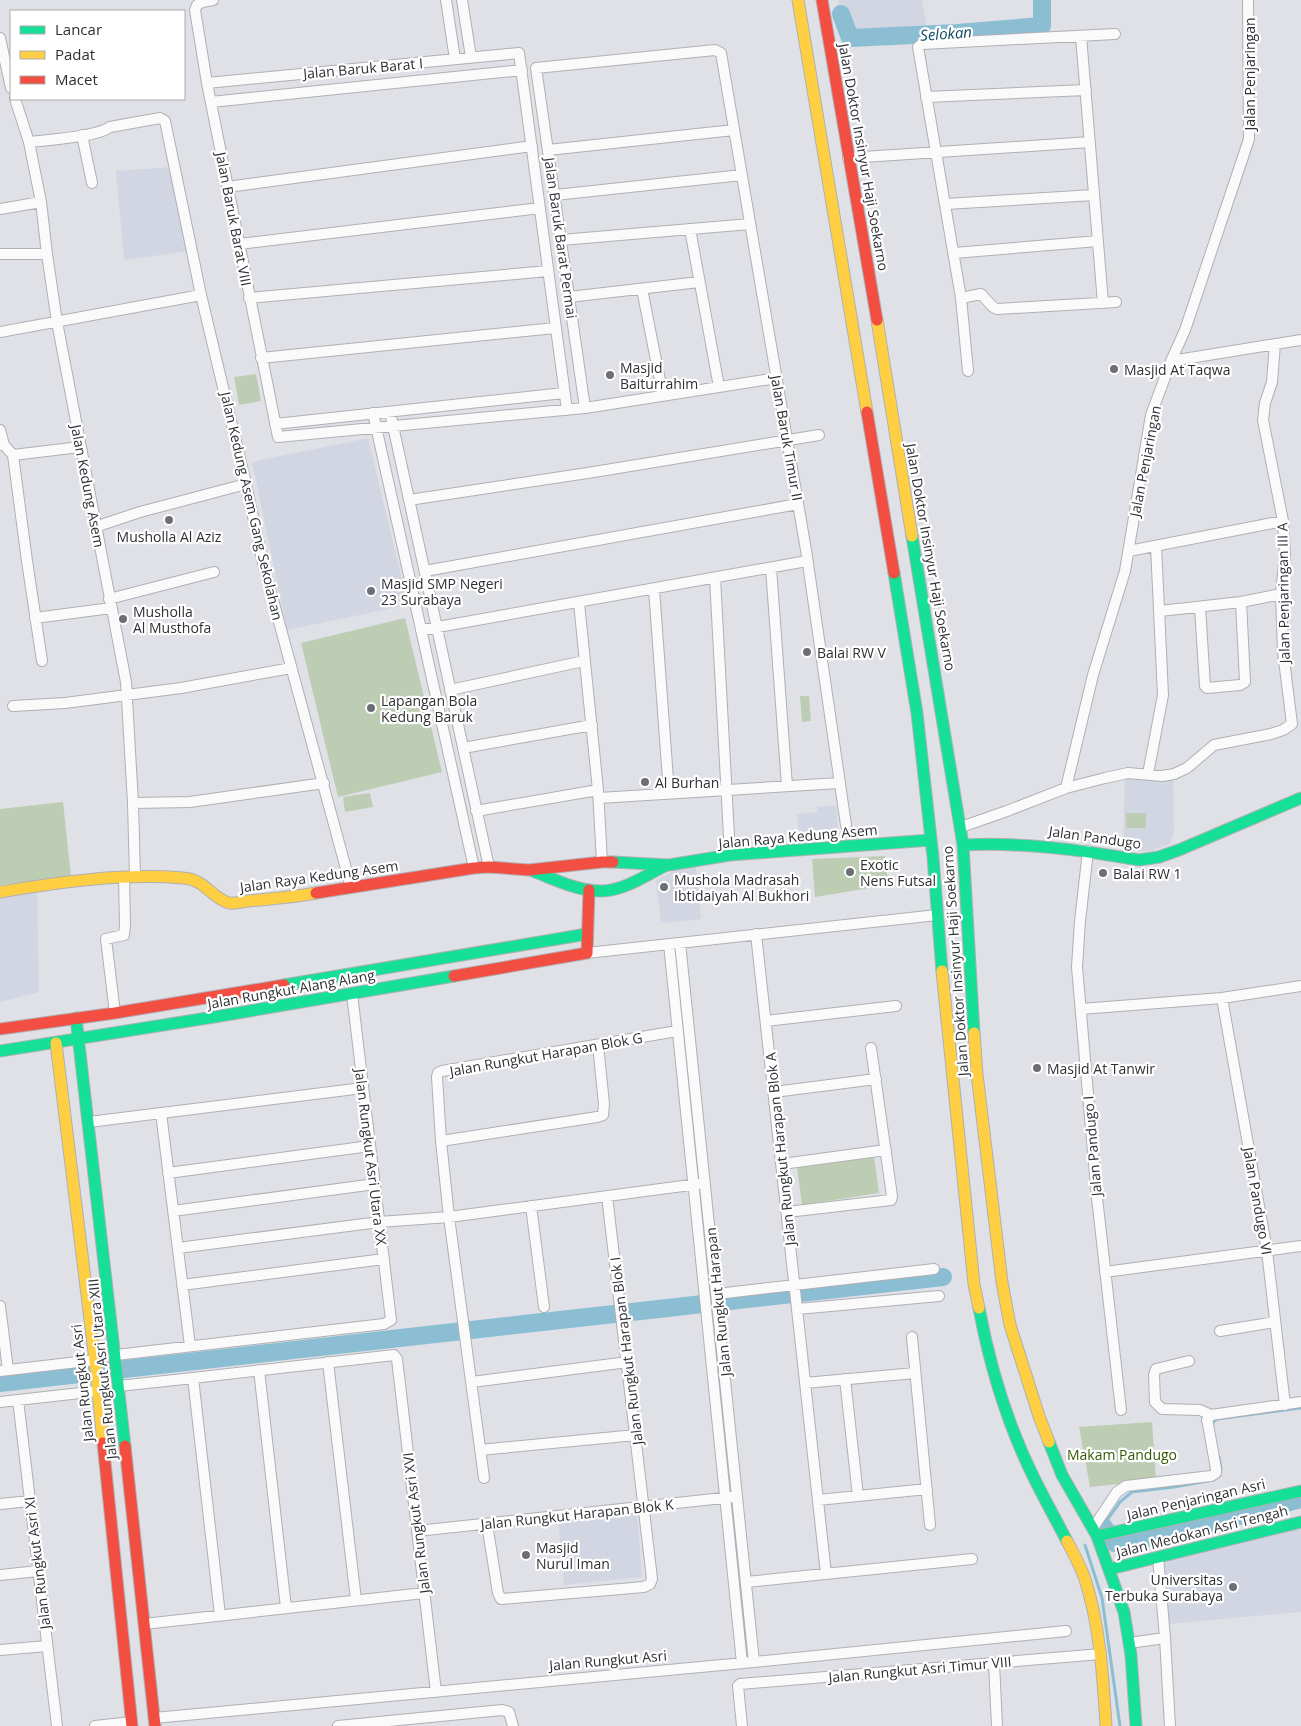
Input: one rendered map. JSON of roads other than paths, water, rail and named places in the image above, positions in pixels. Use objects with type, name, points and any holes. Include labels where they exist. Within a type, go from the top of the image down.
[{"type":"street","name":"Jalan Baruk Barat VIII","points":[[213,0],[202,2],[197,5],[195,10],[207,83],[278,438],[376,428]]},
{"type":"street","points":[[446,0],[455,59]]},
{"type":"street","points":[[462,0],[471,57]]},
{"type":"street","name":"Jalan Doktor Insinyur Haji Soekarno","points":[[798,0],[802,22],[819,53],[848,158],[876,314],[914,549],[908,584],[917,713],[974,1284],[984,1337],[1012,1426],[1028,1466],[1083,1574],[1094,1614],[1101,1654],[1106,1726]]},
{"type":"street","name":"Jalan Doktor Insinyur Haji Soekarno","points":[[822,0],[825,20],[819,53],[891,554],[908,584],[961,826],[967,886],[975,1051],[981,1107],[976,1143],[1010,1325],[1039,1416],[1062,1475],[1102,1533],[1110,1569],[1124,1612],[1129,1643],[1136,1726]]},
{"type":"street","name":"Jalan Penjaringan","points":[[1066,788],[1092,675],[1125,571],[1150,415],[1171,360],[1185,330],[1249,139],[1248,0]]},
{"type":"street","points":[[802,22],[809,29],[814,30],[823,25],[825,20]]},
{"type":"street","points":[[968,371],[962,298],[918,47],[922,44],[1115,34]]},
{"type":"street","points":[[1081,36],[1103,303]]},
{"type":"street","points":[[0,38],[7,84]]},
{"type":"street","name":"Jalan Baruk Timur II","points":[[536,68],[715,50],[721,53],[808,561],[846,825]]},
{"type":"street","name":"Jalan Baruk Barat I","points":[[207,83],[519,53]]},
{"type":"street","name":"Jalan Baruk Barat Permai","points":[[519,53],[567,410]]},
{"type":"street","name":"Jalan Baruk Barat Permai","points":[[536,68],[585,408]]},
{"type":"street","name":"Jalan Baruk Barat I","points":[[211,102],[522,70]]},
{"type":"street","points":[[926,97],[1086,90]]},
{"type":"street","name":"Jalan Kedung Asem","points":[[15,100],[29,142],[41,202],[46,254],[57,322],[95,527],[118,637],[127,695],[133,803],[130,877],[124,936],[106,939],[115,1013]]},
{"type":"street","name":"Jalan Kedung Asem Gang Sekolahan","points":[[82,135],[106,130],[110,127],[160,118],[166,121],[201,295],[263,563],[351,887]]},
{"type":"street","points":[[548,150],[734,130]]},
{"type":"street","points":[[29,142],[82,135],[92,183]]},
{"type":"street","points":[[848,158],[1090,142]]},
{"type":"street","points":[[228,187],[532,146]]},
{"type":"street","points":[[555,195],[742,175]]},
{"type":"street","points":[[946,204],[1094,195]]},
{"type":"street","points":[[0,209],[41,202]]},
{"type":"street","points":[[240,244],[540,208]]},
{"type":"street","points":[[561,240],[750,224]]},
{"type":"street","points":[[690,229],[719,387]]},
{"type":"street","points":[[954,253],[1098,241]]},
{"type":"street","points":[[0,254],[46,254]]},
{"type":"street","points":[[249,298],[548,271]]},
{"type":"street","points":[[569,297],[699,282]]},
{"type":"street","points":[[642,289],[663,396]]},
{"type":"street","points":[[962,298],[981,294],[997,309],[1116,302]]},
{"type":"street","points":[[0,332],[201,295]]},
{"type":"street","points":[[261,358],[556,328]]},
{"type":"street","points":[[1171,360],[1301,340]]},
{"type":"street","name":"Jalan Penjaringan III A","points":[[1276,344],[1272,382],[1265,403],[1263,420],[1283,521],[1285,554],[1282,594],[1283,652],[1297,726]]},
{"type":"street","points":[[376,428],[585,408],[777,378]]},
{"type":"street","points":[[274,424],[564,392]]},
{"type":"street","points":[[390,412],[489,867]]},
{"type":"street","points":[[373,413],[474,868]]},
{"type":"street","points":[[0,430],[2,445],[14,455],[42,661]]},
{"type":"street","points":[[409,500],[819,435]]},
{"type":"street","points":[[14,455],[80,447]]},
{"type":"street","points":[[95,527],[140,512],[246,484]]},
{"type":"street","points":[[425,571],[798,504]]},
{"type":"street","points":[[1129,551],[1283,521]]},
{"type":"street","points":[[1148,774],[1163,695],[1156,546]]},
{"type":"street","points":[[891,554],[897,558],[904,558],[910,555],[914,549]]},
{"type":"street","points":[[421,630],[808,561]]},
{"type":"street","points":[[771,568],[787,786]]},
{"type":"street","points":[[35,618],[110,604],[214,572]]},
{"type":"street","points":[[715,578],[728,790],[730,855]]},
{"type":"street","points":[[654,589],[670,793]]},
{"type":"street","points":[[1160,611],[1242,602],[1282,594]]},
{"type":"street","points":[[578,602],[599,794],[602,862]]},
{"type":"street","points":[[1200,607],[1205,686],[1207,688],[1240,685],[1245,682],[1242,602]]},
{"type":"street","points":[[450,690],[584,661]]},
{"type":"street","points":[[13,706],[65,702],[180,688],[291,668]]},
{"type":"street","points":[[463,748],[592,725]]},
{"type":"street","points":[[961,826],[1007,811],[1066,788],[1128,773],[1162,776],[1174,774],[1187,768],[1214,745],[1271,734],[1297,726]]},
{"type":"street","points":[[133,803],[190,802],[324,783]]},
{"type":"street","points":[[476,811],[599,794],[670,793],[839,783]]},
{"type":"street","name":"Jalan Pandugo","points":[[963,845],[992,842],[1059,846],[1140,860],[1153,859],[1172,854],[1276,807],[1301,798]]},
{"type":"street","name":"Jalan Raya Kedung Asem","points":[[0,892],[50,883],[130,877],[191,879],[198,881],[222,900],[230,903],[286,898],[474,868],[489,867],[529,870],[602,862],[669,865],[730,855],[849,842],[930,840]]},
{"type":"street","name":"Jalan Pandugo I","points":[[1088,851],[1080,921],[1078,966],[1080,1009],[1104,1272],[1121,1410]]},
{"type":"street","name":"Jalan Raya Kedung Asem","points":[[529,870],[590,890],[604,891],[669,865]]},
{"type":"street","points":[[590,890],[587,953],[937,915]]},
{"type":"street","name":"Jalan Rungkut Alang Alang","points":[[0,1029],[115,1013],[587,934]]},
{"type":"street","name":"Jalan Rungkut Harapan Blok A","points":[[756,934],[826,1574]]},
{"type":"street","name":"Jalan Rungkut Harapan","points":[[680,943],[754,1662]]},
{"type":"street","name":"Jalan Rungkut Harapan","points":[[668,944],[742,1663]]},
{"type":"street","name":"Jalan Rungkut Alang Alang","points":[[0,1051],[352,994],[587,953]]},
{"type":"street","points":[[1080,1009],[1222,998],[1301,986]]},
{"type":"street","name":"Jalan Rungkut Asri Utara XX","points":[[190,1346],[384,1324],[391,1320],[352,994]]},
{"type":"street","name":"Jalan Pandugo VI","points":[[1222,998],[1267,1251],[1285,1405]]},
{"type":"street","points":[[766,1021],[896,1006]]},
{"type":"street","name":"Jalan Rungkut Asri Utara XIII","points":[[76,1018],[119,1383],[154,1722]]},
{"type":"street","name":"Jalan Rungkut Harapan Blok G","points":[[449,1217],[441,1141],[438,1073],[677,1031]]},
{"type":"street","name":"Jalan Rungkut Asri","points":[[56,1042],[98,1388],[132,1724],[95,1726]]},
{"type":"street","points":[[441,1141],[603,1115],[604,1104],[598,1045]]},
{"type":"street","points":[[787,1212],[891,1200],[886,1150],[871,1048]]},
{"type":"street","points":[[774,1092],[876,1079]]},
{"type":"street","points":[[89,1122],[363,1088]]},
{"type":"street","points":[[956,1112],[968,1118],[974,1116],[981,1107]]},
{"type":"street","points":[[116,1357],[190,1346],[161,1113]]},
{"type":"street","points":[[960,1152],[964,1144],[976,1143]]},
{"type":"street","points":[[168,1173],[370,1146]]},
{"type":"street","points":[[782,1164],[886,1150]]},
{"type":"street","points":[[178,1248],[380,1222],[449,1217],[706,1183]]},
{"type":"street","points":[[173,1211],[375,1184]]},
{"type":"street","name":"Jalan Rungkut Harapan Blok I","points":[[487,1524],[498,1594],[502,1599],[644,1587],[650,1584],[652,1579],[607,1196]]},
{"type":"street","points":[[76,1202],[98,1199]]},
{"type":"street","points":[[530,1206],[544,1307]]},
{"type":"street","points":[[449,1217],[484,1478]]},
{"type":"street","points":[[1104,1272],[1301,1246]]},
{"type":"street","points":[[182,1285],[384,1259]]},
{"type":"street","points":[[717,1296],[795,1288],[934,1269]]},
{"type":"street","points":[[797,1306],[939,1296]]},
{"type":"street","points":[[0,1306],[4,1371],[95,1362]]},
{"type":"street","points":[[1220,1330],[1275,1322]]},
{"type":"street","points":[[912,1337],[930,1525]]},
{"type":"street","name":"Jalan Rungkut Asri XVI","points":[[328,1362],[394,1354],[398,1360],[436,1692]]},
{"type":"street","points":[[1189,1361],[1156,1369],[1154,1375],[1155,1402],[1162,1409],[1200,1410],[1211,1415],[1301,1402]]},
{"type":"street","points":[[119,1383],[193,1378],[328,1362],[356,1600]]},
{"type":"street","points":[[472,1382],[628,1362]]},
{"type":"street","points":[[259,1370],[286,1608]]},
{"type":"street","points":[[806,1383],[915,1373]]},
{"type":"street","points":[[193,1378],[220,1615]]},
{"type":"street","points":[[845,1379],[858,1496]]},
{"type":"street","points":[[0,1402],[98,1388]]},
{"type":"street","name":"Jalan Rungkut Asri XI","points":[[18,1400],[57,1726]]},
{"type":"street","points":[[1102,1533],[1121,1488],[1211,1476],[1216,1473],[1208,1424],[1211,1415]]},
{"type":"street","points":[[480,1450],[636,1435]]},
{"type":"street","points":[[818,1500],[927,1489]]},
{"type":"street","name":"Jalan Penjaringan Asri","points":[[1102,1533],[1301,1491]]},
{"type":"street","name":"Jalan Rungkut Harapan Blok K","points":[[417,1531],[737,1497]]},
{"type":"street","points":[[0,1504],[30,1501]]},
{"type":"street","name":"Jalan Medokan Asri Tengah","points":[[1110,1569],[1301,1522]]},
{"type":"street","points":[[115,1557],[137,1554]]},
{"type":"street","points":[[1158,1557],[1166,1638],[1170,1726]]},
{"type":"street","points":[[746,1582],[972,1559]]},
{"type":"street","points":[[0,1575],[38,1571]]},
{"type":"street","points":[[144,1624],[424,1593]]},
{"type":"street","name":"Jalan Rungkut Asri","points":[[154,1722],[436,1692],[1066,1631]]},
{"type":"street","points":[[1129,1643],[1166,1638]]},
{"type":"street","points":[[0,1650],[47,1646]]},
{"type":"street","name":"Jalan Rungkut Asri Timur VIII","points":[[742,1726],[739,1684],[1101,1654]]},
{"type":"street","points":[[994,1663],[997,1726]]},
{"type":"street","points":[[338,1726],[414,1722],[502,1710],[510,1712],[513,1726]]},
{"type":"waterway","name":"Selokan","points":[[841,14],[850,38],[957,33],[1042,26],[1042,0]]},
{"type":"waterway","points":[[0,1383],[943,1277]]},
{"type":"waterway","points":[[1213,1424],[1217,1419],[1301,1408]]},
{"type":"waterway","points":[[1219,1457],[1220,1473]]},
{"type":"waterway","points":[[1103,1526],[1120,1502],[1132,1492],[1213,1480]]},
{"type":"waterway","points":[[1103,1526],[1115,1543],[1173,1534],[1301,1499]]},
{"type":"waterway","points":[[1085,1545],[1102,1598],[1120,1726]]},
{"type":"tunnel","points":[[846,825],[848,836]]},
{"type":"place","name":"Masjid At Taqwa","points":[[1114,369]]},
{"type":"place","name":"Masjid Baiturrahim","points":[[610,375]]},
{"type":"place","name":"Musholla Al Aziz","points":[[169,520]]},
{"type":"place","name":"Masjid SMP Negeri 23 Surabaya","points":[[371,591]]},
{"type":"place","name":"Musholla Al Musthofa","points":[[123,619]]},
{"type":"place","name":"Balai RW V","points":[[807,652]]},
{"type":"place","name":"Lapangan Bola Kedung Baruk","points":[[371,708]]},
{"type":"place","name":"Al Burhan","points":[[645,782]]},
{"type":"place","name":"Exotic Nens Futsal","points":[[850,872]]},
{"type":"place","name":"Balai RW 1","points":[[1103,873]]},
{"type":"place","name":"Mushola Madrasah Ibtidaiyah Al Bukhori","points":[[664,887]]},
{"type":"place","name":"Masjid At Tanwir","points":[[1037,1068]]},
{"type":"place","name":"Masjid Nurul Iman","points":[[526,1555]]},
{"type":"place","name":"Universitas Terbuka Surabaya","points":[[1233,1587]]},
{"type":"park label","name":"Makam Pandugo","points":[[1122,1454]]}]
